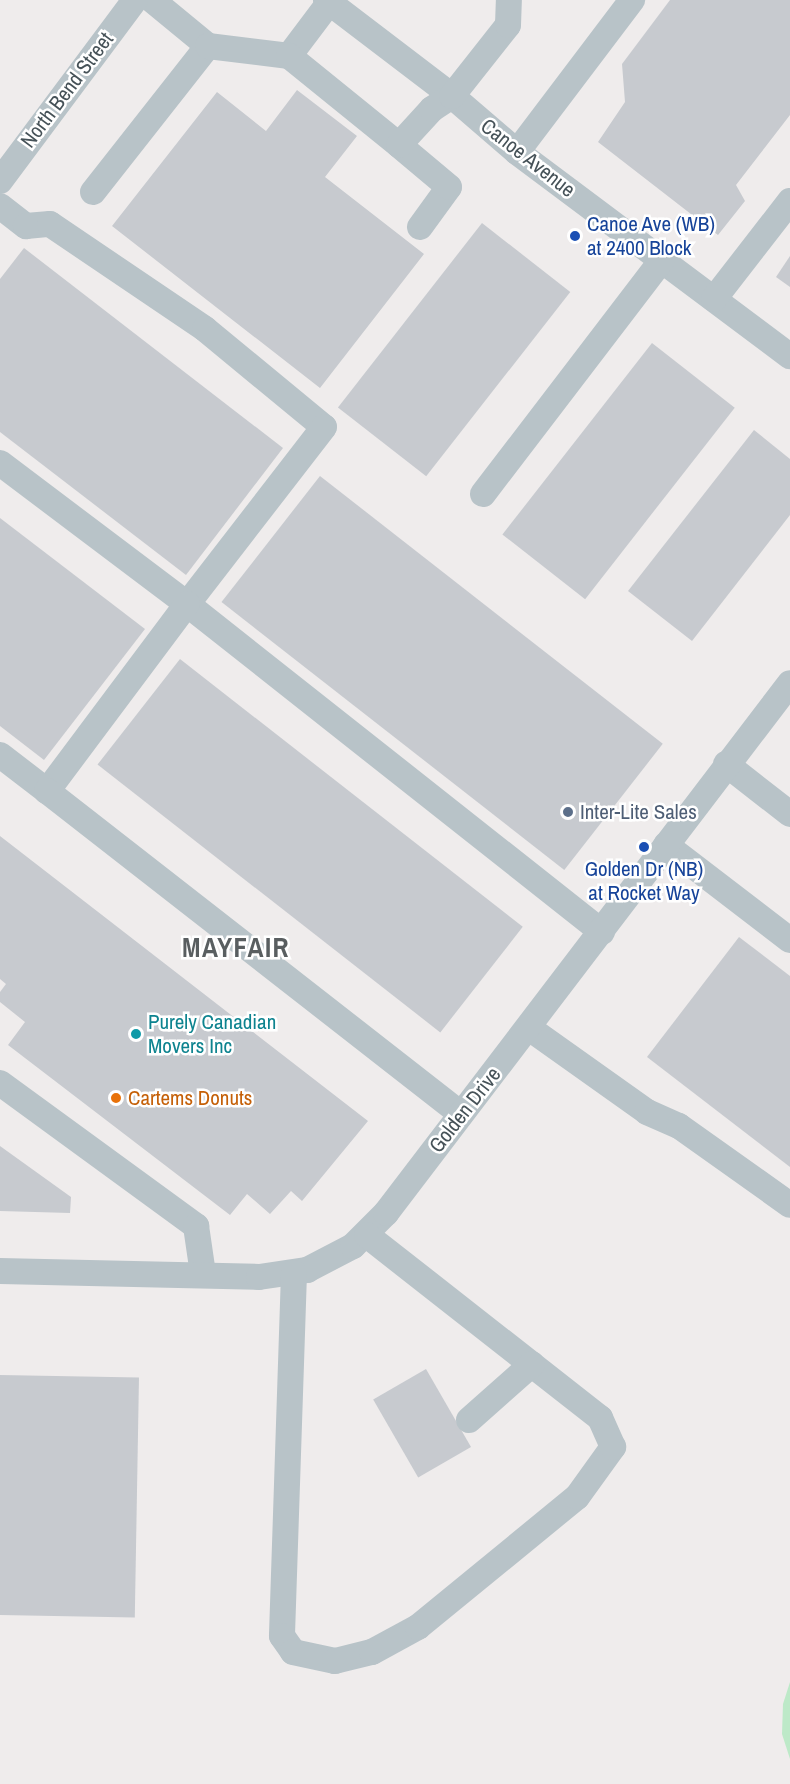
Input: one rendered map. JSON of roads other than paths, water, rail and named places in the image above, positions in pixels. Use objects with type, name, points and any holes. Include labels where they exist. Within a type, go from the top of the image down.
[{"type":"street","name":"North Bend Street","points":[[4,166],[135,0]]},
{"type":"street","points":[[152,0],[208,46],[289,56],[449,187],[420,227]]},
{"type":"street","points":[[399,145],[432,109],[452,96],[508,25],[509,0]]},
{"type":"street","points":[[517,152],[632,0]]},
{"type":"street","points":[[289,56],[328,1]]},
{"type":"street","name":"Canoe Avenue","points":[[328,1],[452,96],[517,152],[790,356]]},
{"type":"street","points":[[93,192],[208,46]]},
{"type":"street","points":[[714,299],[790,201]]},
{"type":"street","points":[[0,206],[26,226],[50,224],[195,323],[324,427],[187,604],[47,791]]},
{"type":"street","points":[[483,494],[662,260]]},
{"type":"street","points":[[0,463],[187,604],[602,932]]},
{"type":"street","name":"Golden Drive","points":[[0,1271],[259,1277],[294,1274],[326,1261],[367,1235],[529,1028],[726,764],[790,683]]},
{"type":"street","points":[[0,755],[461,1114]]},
{"type":"street","points":[[726,764],[790,814]]},
{"type":"street","points":[[666,845],[790,940]]},
{"type":"street","points":[[529,1028],[647,1112],[679,1126],[790,1205]]},
{"type":"street","points":[[0,1083],[196,1226],[203,1274]]},
{"type":"street","points":[[294,1274],[282,1636],[292,1652],[335,1661],[372,1652],[418,1627],[577,1497],[613,1447],[600,1418],[367,1235]]},
{"type":"street","points":[[470,1420],[532,1364]]},
{"type":"place","name":"Canoe Ave (WB) at 2400 Block","points":[[575,236]]},
{"type":"place","name":"Inter-Lite Sales","points":[[568,812]]},
{"type":"place","name":"Golden Dr (NB) at Rocket Way","points":[[644,847]]},
{"type":"place","name":"Purely Canadian Movers Inc","points":[[136,1034]]},
{"type":"place","name":"Cartems Donuts","points":[[116,1098]]},
{"type":"district","name":"MAYFAIR","points":[[236,948]]}]
